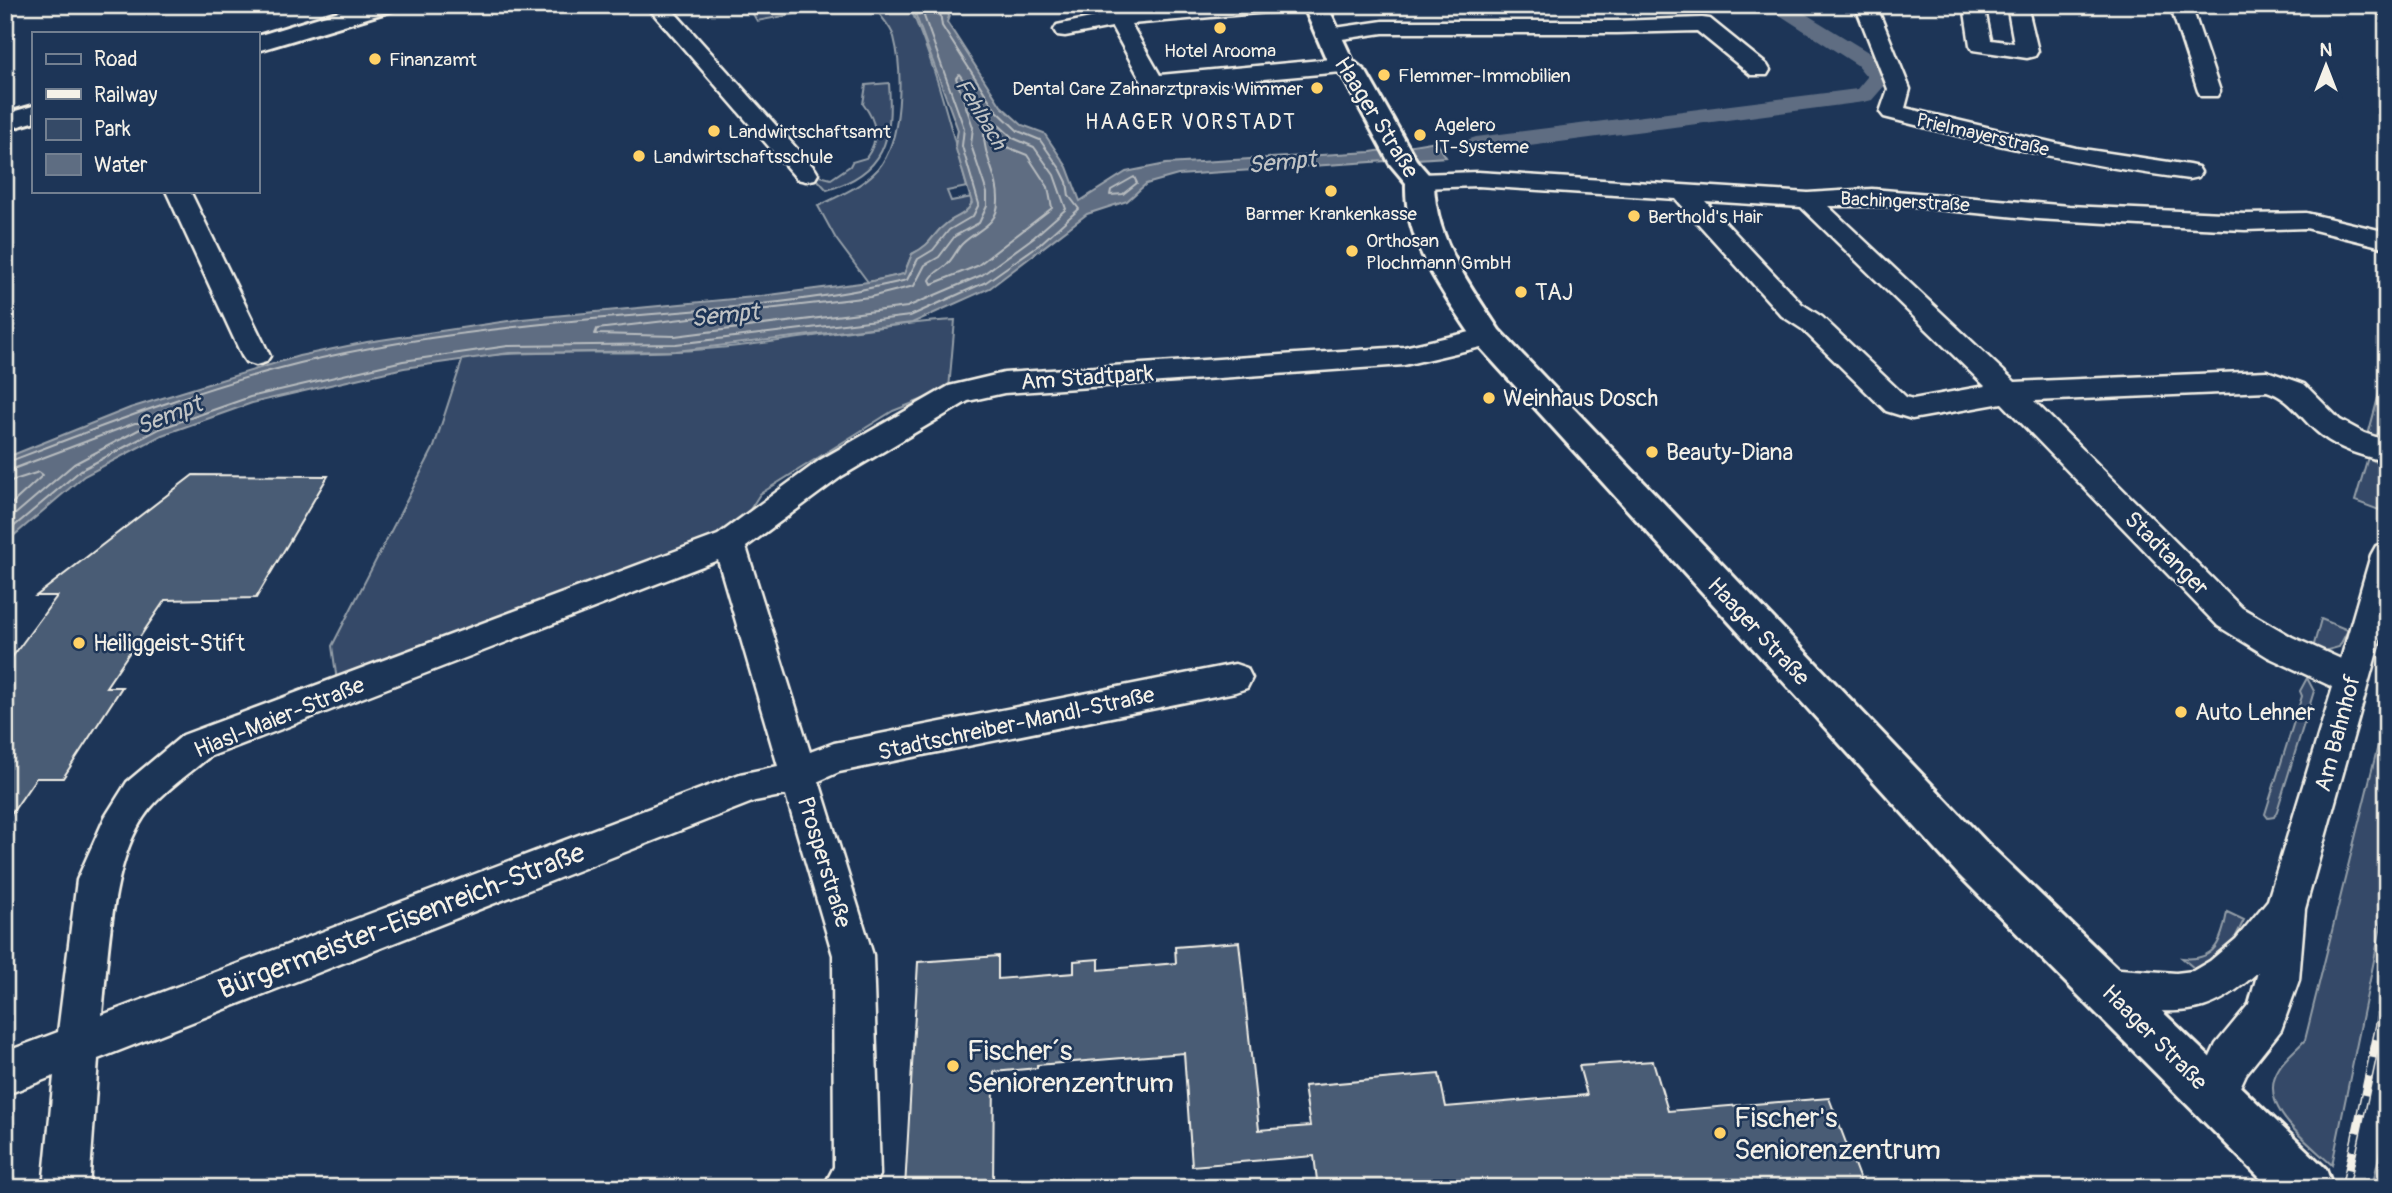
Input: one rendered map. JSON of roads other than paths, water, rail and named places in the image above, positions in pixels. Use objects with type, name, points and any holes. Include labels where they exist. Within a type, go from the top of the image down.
[{"type":"street","points":[[259,43],[385,5]]},
{"type":"street","points":[[656,5],[806,174]]},
{"type":"street","points":[[1065,30],[1114,12],[1281,5]]},
{"type":"street","name":"Haager Straße","points":[[1315,5],[1342,65],[1353,72],[1405,162],[1426,227],[1450,275],[1488,337],[1935,818],[2307,1188]]},
{"type":"street","name":"Prielmayerstraße","points":[[1865,5],[1899,89],[1892,113],[2000,141],[2134,166],[2189,172]]},
{"type":"street","points":[[1975,5],[1981,45],[2027,51],[2017,5]]},
{"type":"street","points":[[2180,5],[2208,91]]},
{"type":"street","points":[[2373,5],[2387,9]]},
{"type":"street","points":[[1114,12],[1153,82],[1342,65]]},
{"type":"street","points":[[1328,35],[1383,27],[1702,24],[1759,70]]},
{"type":"street","points":[[5,122],[32,114]]},
{"type":"street","name":"Bachingerstraße","points":[[1405,162],[1478,179],[1808,200],[1847,197],[2005,206],[2080,215],[2242,222],[2314,221],[2387,240]]},
{"type":"street","points":[[178,192],[256,356]]},
{"type":"street","points":[[1683,192],[1792,310],[1812,323],[1896,404],[1912,410],[2008,392],[2267,381],[2286,385],[2302,394],[2324,422],[2347,438],[2387,452]]},
{"type":"street","name":"Stadtanger","points":[[1808,200],[2008,392],[2230,617],[2263,638],[2352,680]]},
{"type":"street","name":"Am Stadtpark","points":[[729,543],[831,468],[959,393],[976,387],[1404,356],[1488,337]]},
{"type":"street","name":"Prosperstraße","points":[[729,543],[853,955],[858,1175],[846,1188]]},
{"type":"street","name":"Hiasl-Maier-Straße","points":[[66,1188],[78,1045],[97,880],[118,829],[140,793],[196,746],[729,543]]},
{"type":"street","name":"Am Bahnhof","points":[[2214,1096],[2231,1059],[2266,1016],[2278,980],[2285,909],[2317,806],[2387,555]]},
{"type":"street","name":"Stadtschreiber-Mandl-Straße","points":[[798,774],[834,758],[1236,678]]},
{"type":"street","name":"Bürgermeister-Eisenreich-Straße","points":[[5,1074],[753,785],[781,781],[798,774]]},
{"type":"street","name":"Am Bahnhof","points":[[2106,988],[2176,993],[2199,990],[2224,975],[2250,953],[2285,909]]},
{"type":"water","name":"Fehlbach","points":[[912,5],[945,5],[949,16],[947,22],[1001,106],[1022,125],[1044,133],[1067,167],[1080,201],[1126,172],[1166,164],[1371,152],[1436,141],[1446,157],[1178,175],[1146,184],[1127,201],[1087,214],[990,288],[912,323],[676,351],[509,353],[404,368],[252,403],[162,435],[84,476],[5,543],[5,458],[130,408],[299,356],[367,342],[522,319],[754,297],[868,282],[904,274],[912,254],[941,228],[964,213],[972,203],[955,146],[958,130]]},
{"type":"waterway","name":"Sempt","points":[[1476,145],[1864,95],[1880,77],[1865,60],[1775,5]]},
{"type":"railway","points":[[2345,1188],[2387,990]]},
{"type":"place","name":"Hotel Arooma","points":[[1220,28]]},
{"type":"place","name":"Finanzamt","points":[[375,59]]},
{"type":"place","name":"Flemmer-Immobilien","points":[[1384,75]]},
{"type":"place","name":"Dental Care Zahnarztpraxis Wimmer","points":[[1317,88]]},
{"type":"place","name":"Landwirtschaftsamt","points":[[714,131]]},
{"type":"place","name":"Agelero IT-Systeme","points":[[1420,135]]},
{"type":"place","name":"Landwirtschaftsschule","points":[[639,156]]},
{"type":"place","name":"Barmer Krankenkasse","points":[[1331,191]]},
{"type":"place","name":"Berthold's Hair","points":[[1634,216]]},
{"type":"place","name":"Orthosan Plochmann GmbH","points":[[1352,251]]},
{"type":"place","name":"TAJ","points":[[1521,292]]},
{"type":"place","name":"Weinhaus Dosch","points":[[1489,398]]},
{"type":"place","name":"Beauty-Diana","points":[[1652,452]]},
{"type":"place","name":"Heiliggeist-Stift","points":[[79,643]]},
{"type":"place","name":"Auto Lehner","points":[[2181,712]]},
{"type":"place","name":"Fischer´s Seniorenzentrum","points":[[953,1066]]},
{"type":"place","name":"Fischer's Seniorenzentrum","points":[[1720,1133]]},
{"type":"district","name":"HAAGER VORSTADT","points":[[1191,122]]}]
